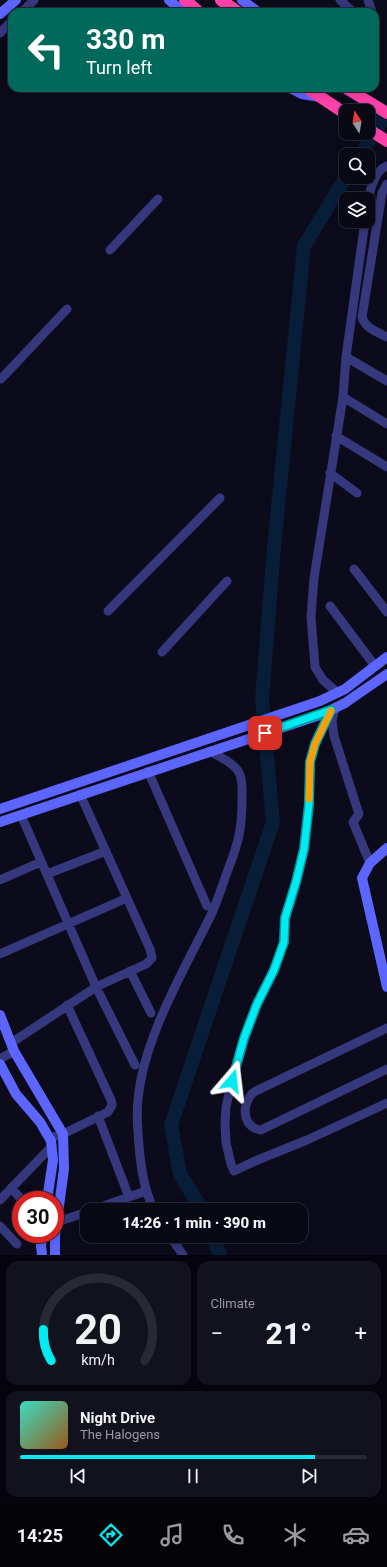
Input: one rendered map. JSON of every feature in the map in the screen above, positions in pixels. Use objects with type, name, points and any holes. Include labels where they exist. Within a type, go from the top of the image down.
[{"type":"highway","points":[[221,0],[232,8]]},
{"type":"highway","points":[[313,92],[339,109]]},
{"type":"highway","points":[[353,92],[387,113]]},
{"type":"highway","points":[[375,133],[387,141]]},
{"type":"street","points":[[0,14],[16,0]]},
{"type":"street","points":[[26,8],[34,0]]},
{"type":"street","points":[[168,0],[185,8]]},
{"type":"street","points":[[242,0],[253,8]]},
{"type":"street","points":[[340,0],[349,8]]},
{"type":"street","points":[[0,33],[8,25]]},
{"type":"street","points":[[298,92],[322,98]]},
{"type":"street","points":[[371,192],[375,177],[382,168],[387,166]]},
{"type":"street","points":[[387,184],[382,193],[362,317],[367,326],[387,337]]},
{"type":"street","points":[[110,250],[158,199]]},
{"type":"street","points":[[338,693],[323,680],[315,667],[311,617],[314,578],[343,397],[346,356],[364,228]]},
{"type":"street","points":[[1,379],[67,309]]},
{"type":"street","points":[[346,356],[387,381]]},
{"type":"street","points":[[343,397],[387,424]]},
{"type":"street","points":[[336,436],[387,467]]},
{"type":"street","points":[[330,473],[357,493]]},
{"type":"street","points":[[108,611],[220,498]]},
{"type":"street","points":[[354,569],[387,612]]},
{"type":"street","points":[[162,652],[227,581]]},
{"type":"street","points":[[330,606],[375,666]]},
{"type":"street","points":[[0,809],[232,732],[320,701],[338,693],[387,657]]},
{"type":"street","points":[[0,822],[330,711],[387,674]]},
{"type":"street","points":[[330,711],[334,736],[358,814],[353,822],[370,863]]},
{"type":"street","points":[[330,711],[315,744],[310,762],[309,804],[304,849],[285,918],[284,942],[274,970],[257,1004],[244,1038],[226,1107],[226,1143],[231,1164],[234,1171],[307,1140],[387,1103]]},
{"type":"street","points":[[151,1203],[146,1191],[140,1160],[138,1101],[141,1079],[154,1034],[196,942],[212,914],[236,847],[242,823],[242,784],[240,775],[237,769],[210,751]]},
{"type":"street","points":[[148,771],[207,906]]},
{"type":"street","points":[[0,1059],[12,1047],[66,1005],[96,987],[130,971],[152,958],[152,954],[80,794]]},
{"type":"street","points":[[21,815],[96,987],[135,1065]]},
{"type":"street","points":[[387,848],[370,863],[362,878],[385,966],[387,987]]},
{"type":"street","points":[[47,874],[106,851]]},
{"type":"street","points":[[0,880],[41,862]]},
{"type":"street","points":[[0,954],[127,898]]},
{"type":"street","points":[[130,971],[151,1013]]},
{"type":"street","points":[[0,1200],[51,1142],[63,1134],[108,1112],[112,1105],[66,1005]]},
{"type":"street","points":[[0,1015],[12,1047],[63,1134],[64,1169],[61,1191]]},
{"type":"street","points":[[387,1028],[258,1090],[251,1095],[246,1104],[245,1112],[248,1121],[252,1127],[261,1130],[387,1069]]},
{"type":"street","points":[[0,1064],[16,1094],[40,1122],[51,1142],[53,1160],[48,1191]]},
{"type":"street","points":[[98,1116],[129,1197]]},
{"type":"street","points":[[10,1188],[13,1191]]},
{"type":"street","points":[[112,1203],[146,1191]]},
{"type":"street","points":[[64,1220],[80,1214]]},
{"type":"street","points":[[0,1226],[17,1244]]},
{"type":"street","points":[[40,1243],[42,1255]]},
{"type":"street","points":[[54,1243],[55,1255]]},
{"type":"street","points":[[175,1243],[183,1255]]},
{"type":"waterway","points":[[364,148],[387,112]]},
{"type":"waterway","points":[[198,1203],[180,1174],[171,1125],[273,822],[262,699],[274,547],[304,246],[342,184]]},
{"type":"waterway","points":[[216,1243],[220,1255]]},
{"type":"slow traffic","points":[[309,799],[310,762],[315,744],[331,711]]},
{"type":"route","points":[[232,1081],[244,1038],[257,1004],[274,970],[284,942],[285,918],[304,849],[309,804],[310,762],[315,744],[331,710],[265,733]]}]
